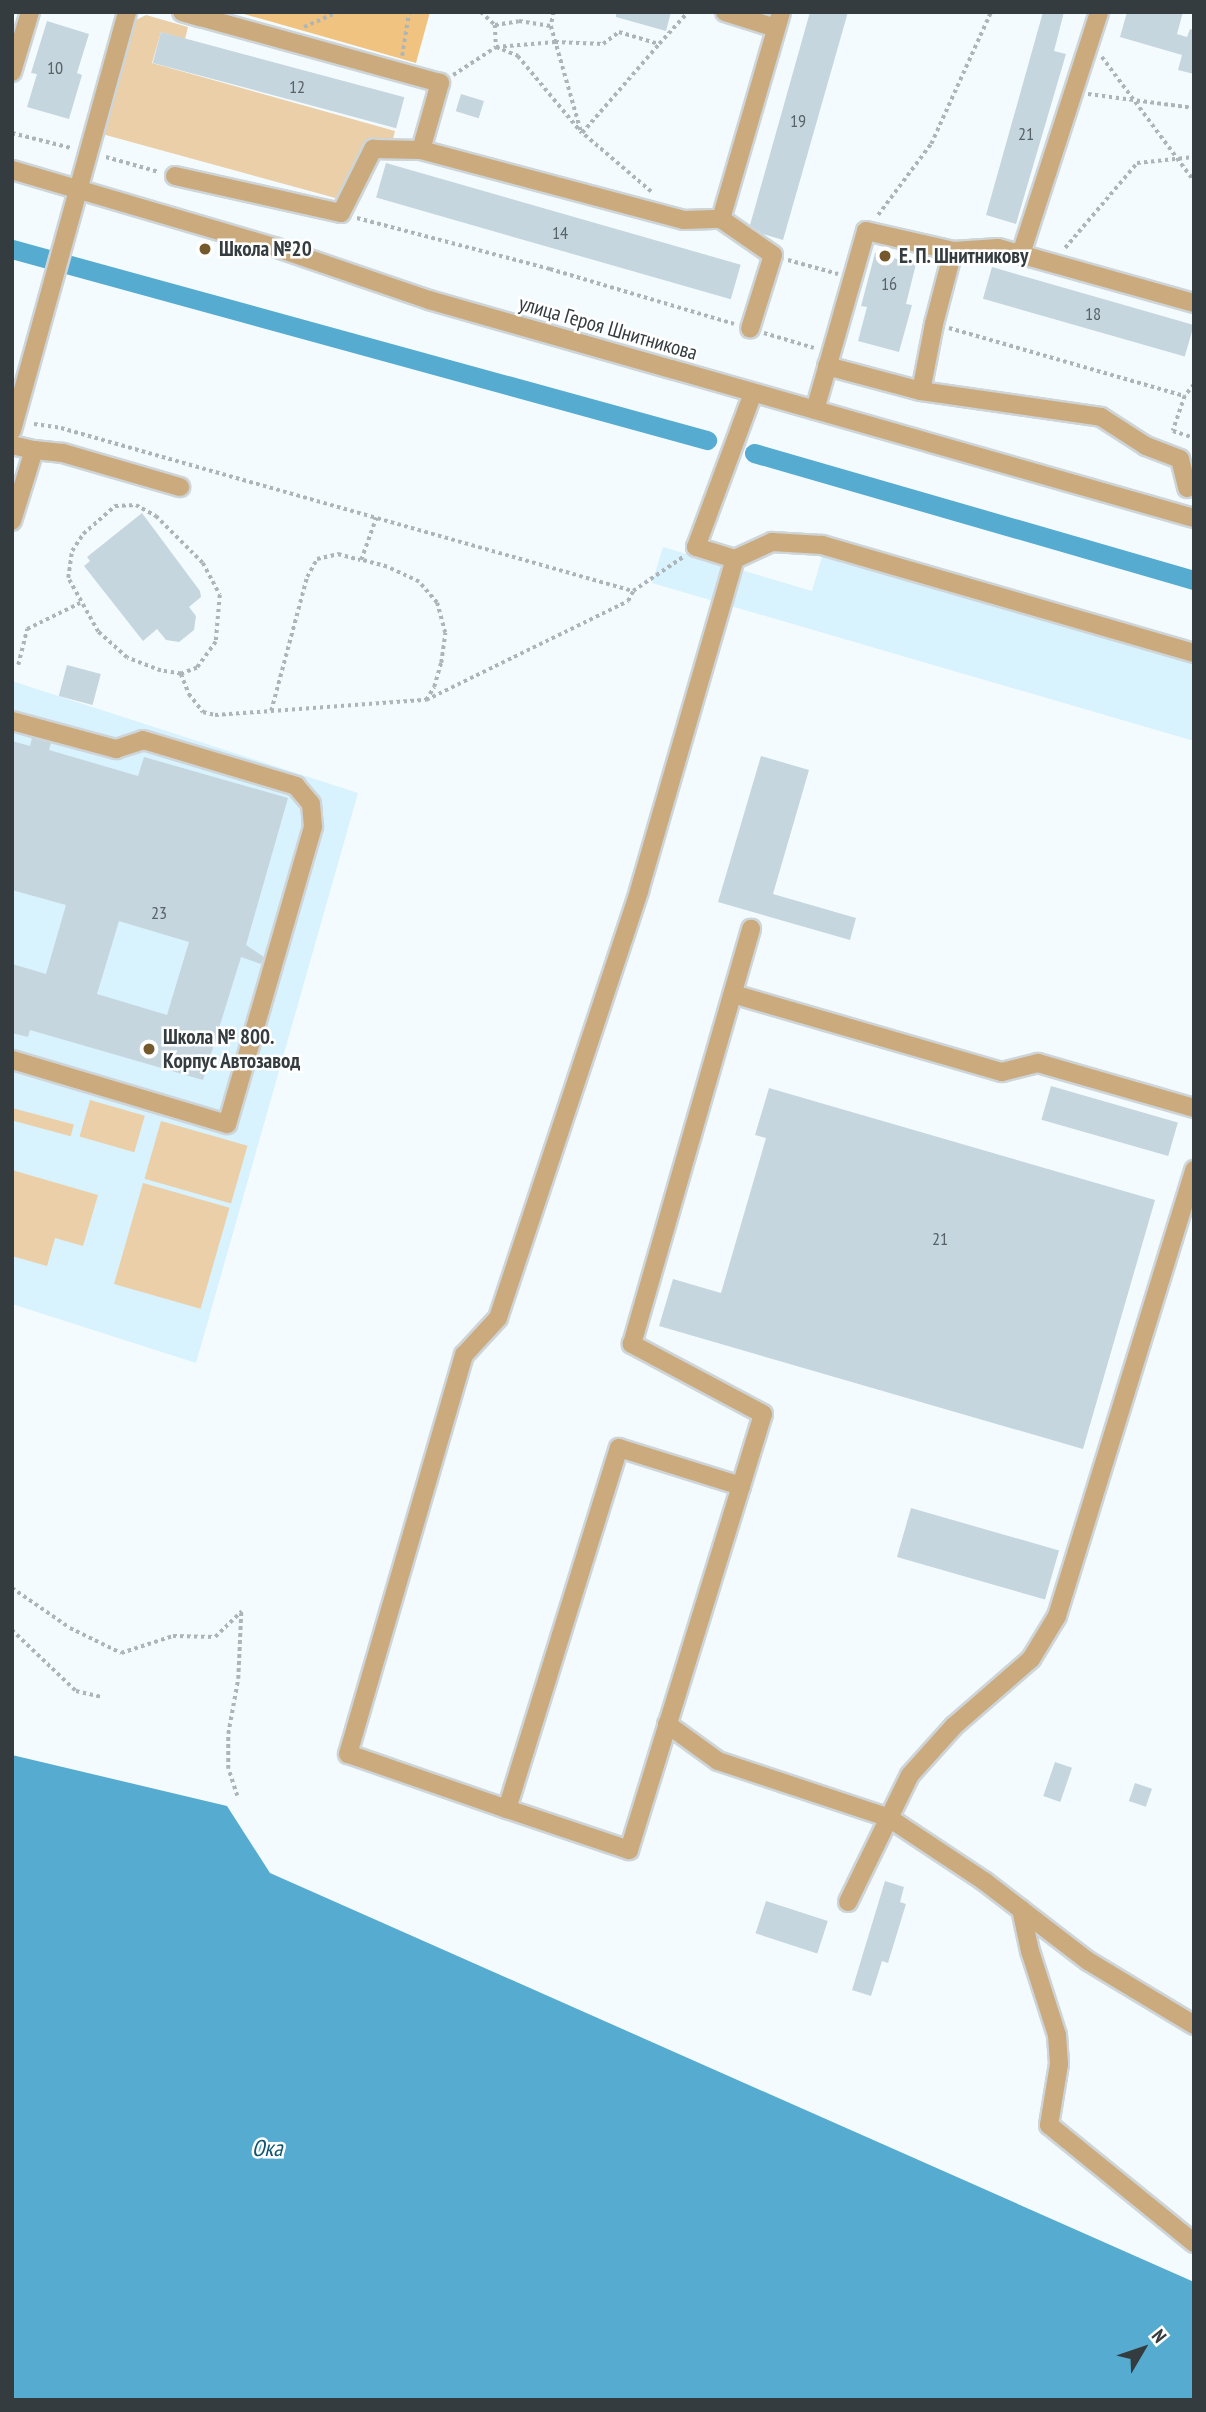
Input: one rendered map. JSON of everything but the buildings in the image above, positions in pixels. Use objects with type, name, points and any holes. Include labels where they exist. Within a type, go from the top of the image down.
[{"type":"street","points":[[12,72],[30,12]]},
{"type":"street","points":[[12,430],[81,190],[127,12]]},
{"type":"street","points":[[182,12],[201,15],[440,83],[421,150]]},
{"type":"street","points":[[721,219],[778,20],[725,12]]},
{"type":"street","points":[[1021,254],[1099,12]]},
{"type":"street","points":[[175,176],[341,214],[373,149],[421,150],[684,220],[721,219],[773,255],[750,329]]},
{"type":"street","name":"улица Героя Шнитникова","points":[[12,170],[277,248],[429,300],[1194,518]]},
{"type":"street","points":[[815,410],[866,231],[953,251],[998,248],[1194,303]]},
{"type":"street","points":[[921,391],[934,324],[953,251]]},
{"type":"street","points":[[827,366],[921,391],[1101,417],[1146,446],[1180,459],[1187,488]]},
{"type":"street","points":[[753,393],[696,547],[736,559],[772,542],[822,545],[1194,653]]},
{"type":"street","points":[[12,445],[63,453],[180,487]]},
{"type":"street","points":[[12,521],[34,450]]},
{"type":"street","points":[[736,559],[639,891],[503,1306],[498,1318],[464,1355],[348,1754],[629,1850],[763,1414],[632,1344],[751,929]]},
{"type":"street","points":[[12,721],[116,750],[144,740],[296,786],[311,804],[313,827],[227,1124],[12,1060]]},
{"type":"street","points":[[733,994],[1002,1072],[1038,1063],[1194,1108]]},
{"type":"street","points":[[848,1902],[910,1775],[954,1726],[1031,1659],[1057,1616],[1194,1170]]},
{"type":"street","points":[[507,1809],[619,1448],[741,1486]]},
{"type":"street","points":[[667,1724],[718,1761],[889,1818],[1021,1909],[1087,1961],[1194,2025]]},
{"type":"street","points":[[1021,1909],[1030,1951],[1057,2035],[1059,2064],[1049,2125],[1194,2242]]},
{"type":"path","points":[[278,39],[337,12]]},
{"type":"path","points":[[400,72],[409,12]]},
{"type":"path","points":[[481,12],[495,25],[496,47]]},
{"type":"path","points":[[554,12],[551,26],[582,133]]},
{"type":"path","points":[[582,133],[688,12]]},
{"type":"path","points":[[866,231],[931,144],[991,12]]},
{"type":"path","points":[[495,25],[519,21],[551,26]]},
{"type":"path","points":[[440,83],[496,47],[555,41],[603,44],[619,32],[659,44]]},
{"type":"path","points":[[1091,41],[1194,181]]},
{"type":"path","points":[[496,47],[518,56],[582,133],[653,194]]},
{"type":"path","points":[[1073,92],[1194,107]]},
{"type":"path","points":[[1052,263],[1137,163],[1194,158]]},
{"type":"path","points":[[341,214],[652,299]]},
{"type":"path","points":[[773,255],[852,279]]},
{"type":"path","points":[[934,324],[1185,396]]},
{"type":"path","points":[[1194,385],[1185,396],[1173,431],[1194,438]]},
{"type":"path","points":[[34,424],[61,428],[633,591]]},
{"type":"path","points":[[136,505],[156,516],[203,563],[219,595],[216,642],[197,667],[181,674],[161,671],[127,658],[98,632],[68,578],[72,551],[83,534],[115,506],[136,505]]},
{"type":"path","points":[[361,560],[376,518]]},
{"type":"path","points":[[181,674],[189,694],[203,712],[215,715],[426,700],[628,600],[633,591],[696,547]]},
{"type":"path","points":[[271,711],[307,577],[317,559],[338,554],[387,567],[419,582],[438,603],[444,633],[441,663],[434,687],[426,700]]},
{"type":"path","points":[[18,665],[27,629],[80,603]]},
{"type":"path","points":[[12,1588],[69,1628],[121,1653],[173,1636],[215,1637],[242,1611],[238,1679],[228,1734],[228,1769],[237,1796]]},
{"type":"path","points":[[12,1630],[76,1691],[101,1697]]},
{"type":"shaded area","points":[[237,12],[430,12],[416,63]]},
{"type":"shaded area","points":[[146,15],[188,27],[185,39],[161,32],[152,63],[395,131],[393,139],[367,139],[339,199],[102,134],[132,22]]},
{"type":"shaded area","points":[[826,543],[1194,651],[1194,741],[652,583],[663,547],[812,591]]},
{"type":"shaded area","name":"Школа № 800. Корпус Автозавод","points":[[12,681],[358,793],[196,1363],[12,1304]]},
{"type":"shaded area","points":[[90,1100],[145,1116],[134,1152],[80,1137]]},
{"type":"shaded area","points":[[12,1108],[74,1125],[71,1136],[12,1120]]},
{"type":"shaded area","points":[[161,1121],[248,1146],[231,1203],[144,1179]]},
{"type":"shaded area","points":[[12,1170],[98,1195],[83,1246],[55,1238],[47,1266],[12,1256]]},
{"type":"shaded area","points":[[143,1183],[230,1208],[201,1309],[114,1284]]},
{"type":"water","name":"Ока","points":[[12,1755],[227,1806],[270,1873],[1194,2282],[1194,2400],[12,2400]]},
{"type":"waterway","points":[[12,249],[707,440]]},
{"type":"waterway","points":[[754,453],[1194,580]]},
{"type":"place","name":"Школа №20","points":[[205,249]]},
{"type":"place","name":"Е. П. Шнитникову","points":[[885,256]]},
{"type":"place","name":"Школа № 800. Корпус Автозавод","points":[[149,1049]]}]
